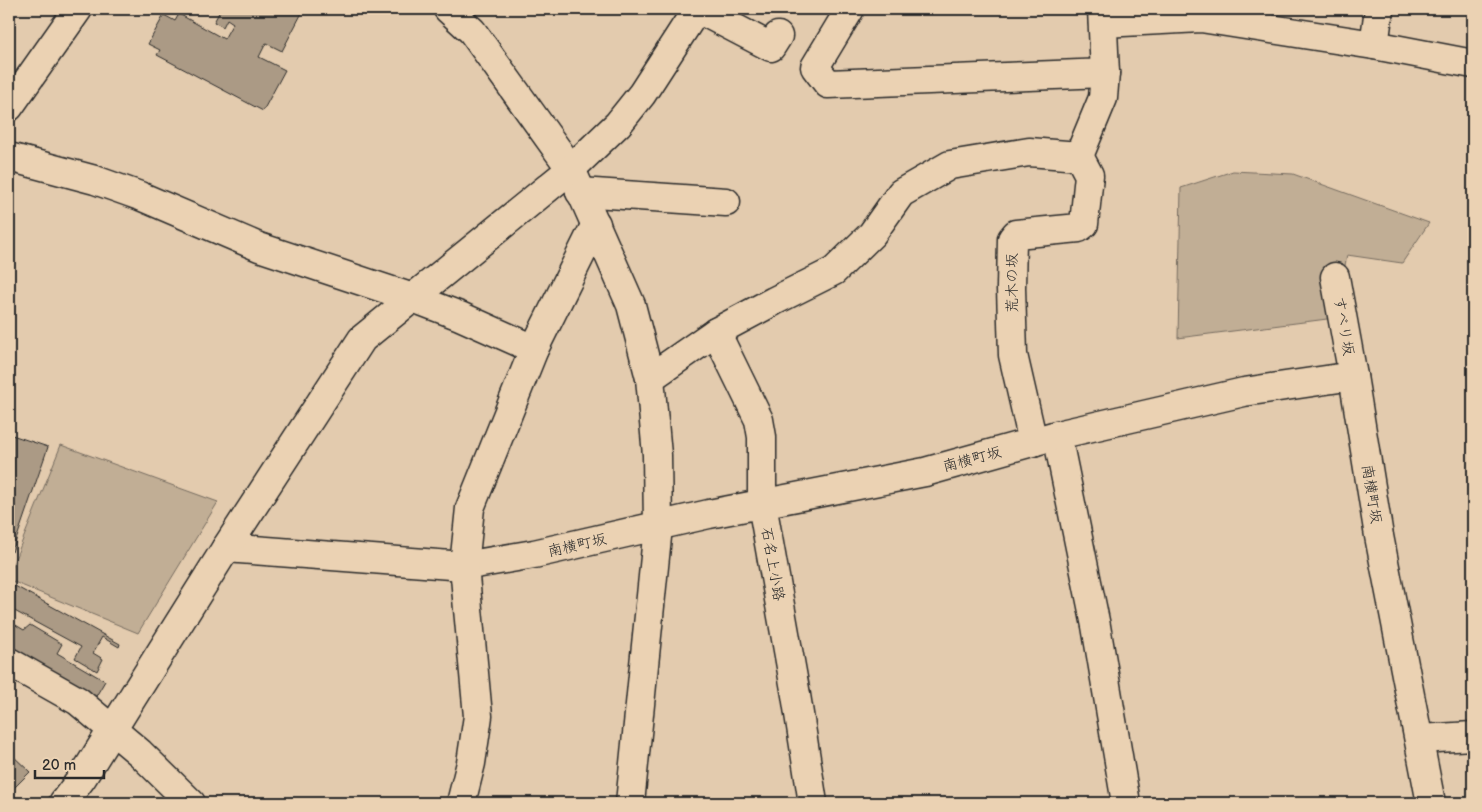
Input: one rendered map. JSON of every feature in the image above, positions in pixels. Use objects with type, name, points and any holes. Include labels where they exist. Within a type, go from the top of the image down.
[{"type":"street","points":[[9,107],[78,9]]},
{"type":"street","points":[[448,9],[472,31],[575,180],[631,305],[650,378],[657,456],[658,526],[630,803]]},
{"type":"street","points":[[63,803],[82,778],[113,730],[226,548],[362,339],[413,298],[575,180],[642,94],[697,9],[771,47],[778,36]]},
{"type":"street","points":[[850,9],[816,66],[828,84],[1104,73]]},
{"type":"street","points":[[1374,45],[1379,9]]},
{"type":"street","points":[[650,378],[716,332],[834,271],[872,234],[901,193],[950,164],[1029,152],[1079,156],[1103,98],[1102,16],[1201,13],[1473,64]]},
{"type":"street","name":"荒木の坂","points":[[1045,438],[1013,354],[1010,288],[1012,239],[1016,234],[1079,228],[1084,224],[1088,175],[1079,156]]},
{"type":"street","points":[[9,157],[95,180],[140,196],[259,247],[413,298],[460,316],[534,349]]},
{"type":"street","points":[[575,180],[726,202]]},
{"type":"street","points":[[461,803],[471,763],[478,716],[464,566],[470,508],[534,349],[596,224]]},
{"type":"street","name":"すべり坂","points":[[1335,277],[1353,376]]},
{"type":"street","name":"石名上小路","points":[[716,332],[758,420],[762,437],[762,504],[813,803]]},
{"type":"street","name":"南横町坂","points":[[226,548],[464,566],[534,554],[703,515],[925,472],[1045,438],[1244,392],[1353,376],[1379,536],[1431,803]]},
{"type":"street","points":[[1045,438],[1096,626],[1126,803]]},
{"type":"street","points":[[9,662],[78,701],[113,730],[192,803]]},
{"type":"street","points":[[1419,738],[1473,736]]},
{"type":"shaded area","points":[[1233,171],[1293,174],[1429,223],[1402,263],[1347,255],[1335,318],[1178,338],[1181,188]]},
{"type":"shaded area","points":[[61,445],[218,502],[138,633],[9,580],[9,574]]},
{"type":"building","points":[[221,9],[304,9],[282,51],[266,43],[259,57],[285,70],[263,111],[157,55],[160,50],[148,44],[164,15],[175,21],[179,14],[224,39],[233,23],[227,19],[223,27],[214,22]]},
{"type":"building","points":[[9,434],[48,447],[12,552],[9,550]]},
{"type":"building","points":[[15,586],[120,644],[119,647],[102,637],[93,653],[103,659],[97,671],[75,658],[81,647],[9,608],[9,597]]},
{"type":"building","points":[[9,621],[24,630],[30,625],[62,644],[57,653],[105,681],[92,703],[9,654]]},
{"type":"building","points":[[11,754],[30,772],[9,793],[9,757]]}]
